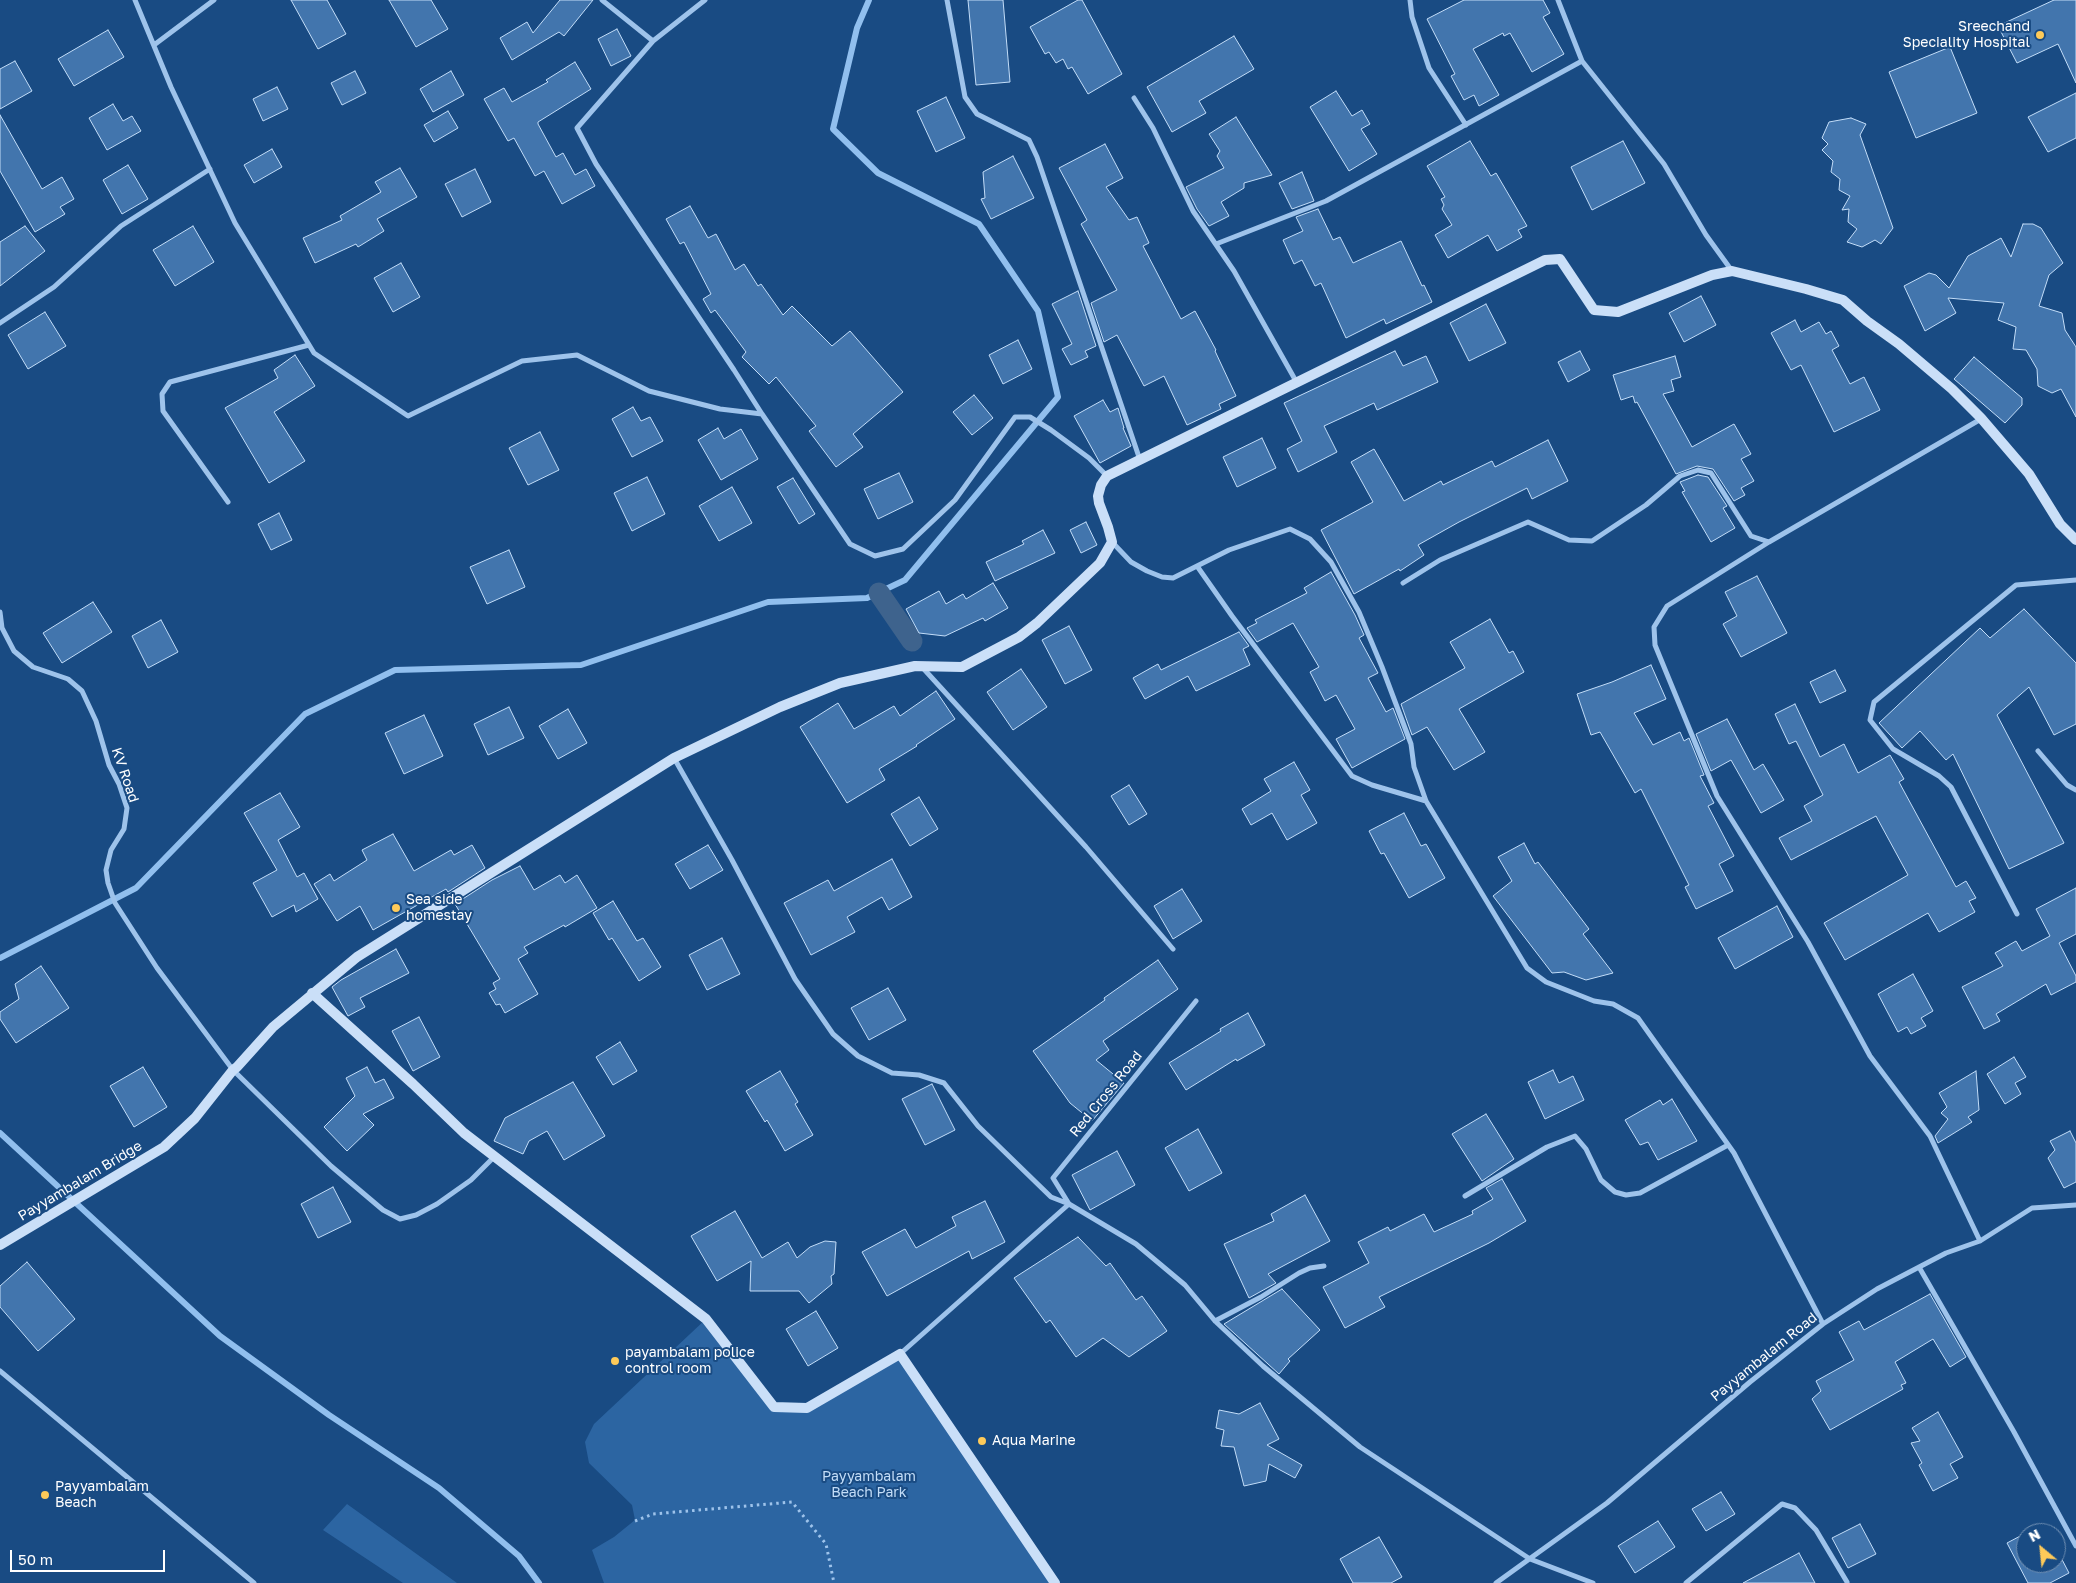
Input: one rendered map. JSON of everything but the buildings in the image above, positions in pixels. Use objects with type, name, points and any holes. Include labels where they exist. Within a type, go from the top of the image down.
[{"type":"street","points":[[135,0],[235,223],[314,353],[408,416],[522,361],[577,355],[649,391],[720,409],[762,414]]},
{"type":"street","points":[[154,45],[214,0]]},
{"type":"street","points":[[602,0],[653,41]]},
{"type":"street","points":[[705,0],[653,41],[577,128],[596,164],[850,544],[875,556],[903,549],[955,500],[1015,417],[1030,417],[1051,430],[1089,458],[1107,476]]},
{"type":"street","points":[[947,0],[965,97],[977,114],[1028,140],[1037,157],[1140,460]]},
{"type":"street","points":[[1410,0],[1412,17],[1430,68],[1466,125]]},
{"type":"street","points":[[1558,0],[1582,62],[1664,164],[1706,235],[1732,271]]},
{"type":"street","points":[[1216,244],[1326,201],[1582,62]]},
{"type":"street","points":[[1134,98],[1153,128],[1193,211],[1234,271],[1297,383]]},
{"type":"street","points":[[0,323],[54,287],[121,226],[210,169]]},
{"type":"street","points":[[1823,1324],[1728,1145],[1638,1018],[1613,1004],[1594,1001],[1546,982],[1527,968],[1426,801],[1414,767],[1411,744],[1359,612],[1331,562],[1310,539],[1290,529],[1230,550],[1173,578],[1147,572],[1131,562],[1112,542],[1098,503],[1101,485],[1107,476],[1545,260],[1560,259],[1594,310],[1618,312],[1712,275],[1732,271],[1843,300],[1952,389],[1981,418],[2029,474],[2060,524],[2076,540]]},
{"type":"street","points":[[228,502],[163,411],[162,394],[170,382],[309,345]]},
{"type":"street","points":[[1980,1241],[1930,1136],[1870,1056],[1808,942],[1717,796],[1655,645],[1654,627],[1667,606],[1769,542],[1981,418]]},
{"type":"street","points":[[1403,583],[1440,560],[1528,522],[1569,540],[1592,541],[1646,505],[1680,476],[1698,470],[1711,473],[1751,536],[1769,542]]},
{"type":"street","name":"Payyambalam Bridge","points":[[0,1245],[164,1147],[195,1118],[233,1070],[286,1014],[357,957],[674,758],[780,707],[832,685],[878,673],[921,666],[962,666],[1019,637],[1037,623],[1100,563],[1112,542]]},
{"type":"street","points":[[1197,566],[1232,616],[1352,776],[1372,785],[1426,801]]},
{"type":"street","points":[[2017,914],[1951,788],[1939,776],[1893,749],[1870,720],[1874,702],[2016,585],[2076,580]]},
{"type":"street","name":"KV Road","points":[[0,612],[2,628],[14,651],[33,667],[68,679],[82,690],[96,721],[110,765],[127,808],[124,829],[111,850],[106,870],[115,903],[157,968],[233,1070],[331,1166],[383,1210],[400,1219],[416,1215],[437,1204],[471,1180],[494,1156]]},
{"type":"street","points":[[921,666],[1086,847],[1173,949]]},
{"type":"street","points":[[2038,751],[2067,785],[2076,790]]},
{"type":"street","points":[[674,758],[732,860],[795,979],[833,1034],[858,1056],[892,1073],[919,1075],[944,1083],[978,1126],[1051,1197],[1068,1204],[1136,1244],[1185,1285],[1215,1321],[1263,1366],[1360,1447],[1530,1559],[1593,1583]]},
{"type":"street","points":[[312,993],[464,1132],[706,1319],[774,1407],[807,1408],[900,1354],[1068,1204]]},
{"type":"street","name":"Red Cross Road","points":[[1068,1204],[1053,1178],[1196,1001]]},
{"type":"street","points":[[1465,1196],[1547,1147],[1575,1136],[1586,1149],[1602,1180],[1615,1192],[1626,1195],[1640,1193],[1728,1145]]},
{"type":"street","name":"Payyambalam Road","points":[[1496,1583],[1607,1503],[1750,1382],[1823,1324],[1877,1289],[1946,1253],[1980,1241],[2032,1208],[2076,1205]]},
{"type":"street","points":[[1215,1321],[1261,1297],[1304,1271],[1324,1266]]},
{"type":"street","points":[[1919,1267],[2014,1432],[2076,1546]]},
{"type":"street","points":[[900,1354],[1055,1583]]},
{"type":"street","points":[[0,1371],[254,1583]]},
{"type":"street","points":[[1686,1583],[1782,1504],[1795,1508],[1816,1530],[1847,1582]]},
{"type":"path","points":[[635,1521],[653,1514],[792,1502],[826,1544],[834,1583]]},
{"type":"green space","name":"Payyambalam Beach Park","points":[[706,1319],[775,1407],[807,1408],[900,1354],[1055,1583],[604,1583],[592,1550],[614,1537],[635,1520],[632,1505],[589,1463],[585,1442],[594,1424]]},
{"type":"green space","points":[[347,1504],[457,1583],[403,1583],[323,1530]]},
{"type":"waterway","points":[[0,958],[136,888],[305,714],[395,670],[581,665],[768,602],[867,598],[905,580],[1058,397],[1038,311],[979,224],[878,173],[833,129],[857,28],[869,0]]},
{"type":"waterway","points":[[879,593],[912,641]]},
{"type":"waterway","points":[[0,1133],[220,1336],[329,1415],[439,1488],[519,1556],[539,1583]]},
{"type":"place","name":"Sreechand Speciality Hospital","points":[[2040,35]]},
{"type":"place","name":"Sea side homestay","points":[[396,908]]},
{"type":"place","name":"payambalam police control room","points":[[615,1361]]},
{"type":"place","name":"Aqua Marine","points":[[982,1441]]},
{"type":"place","name":"Payyambalam Beach","points":[[45,1495]]}]
